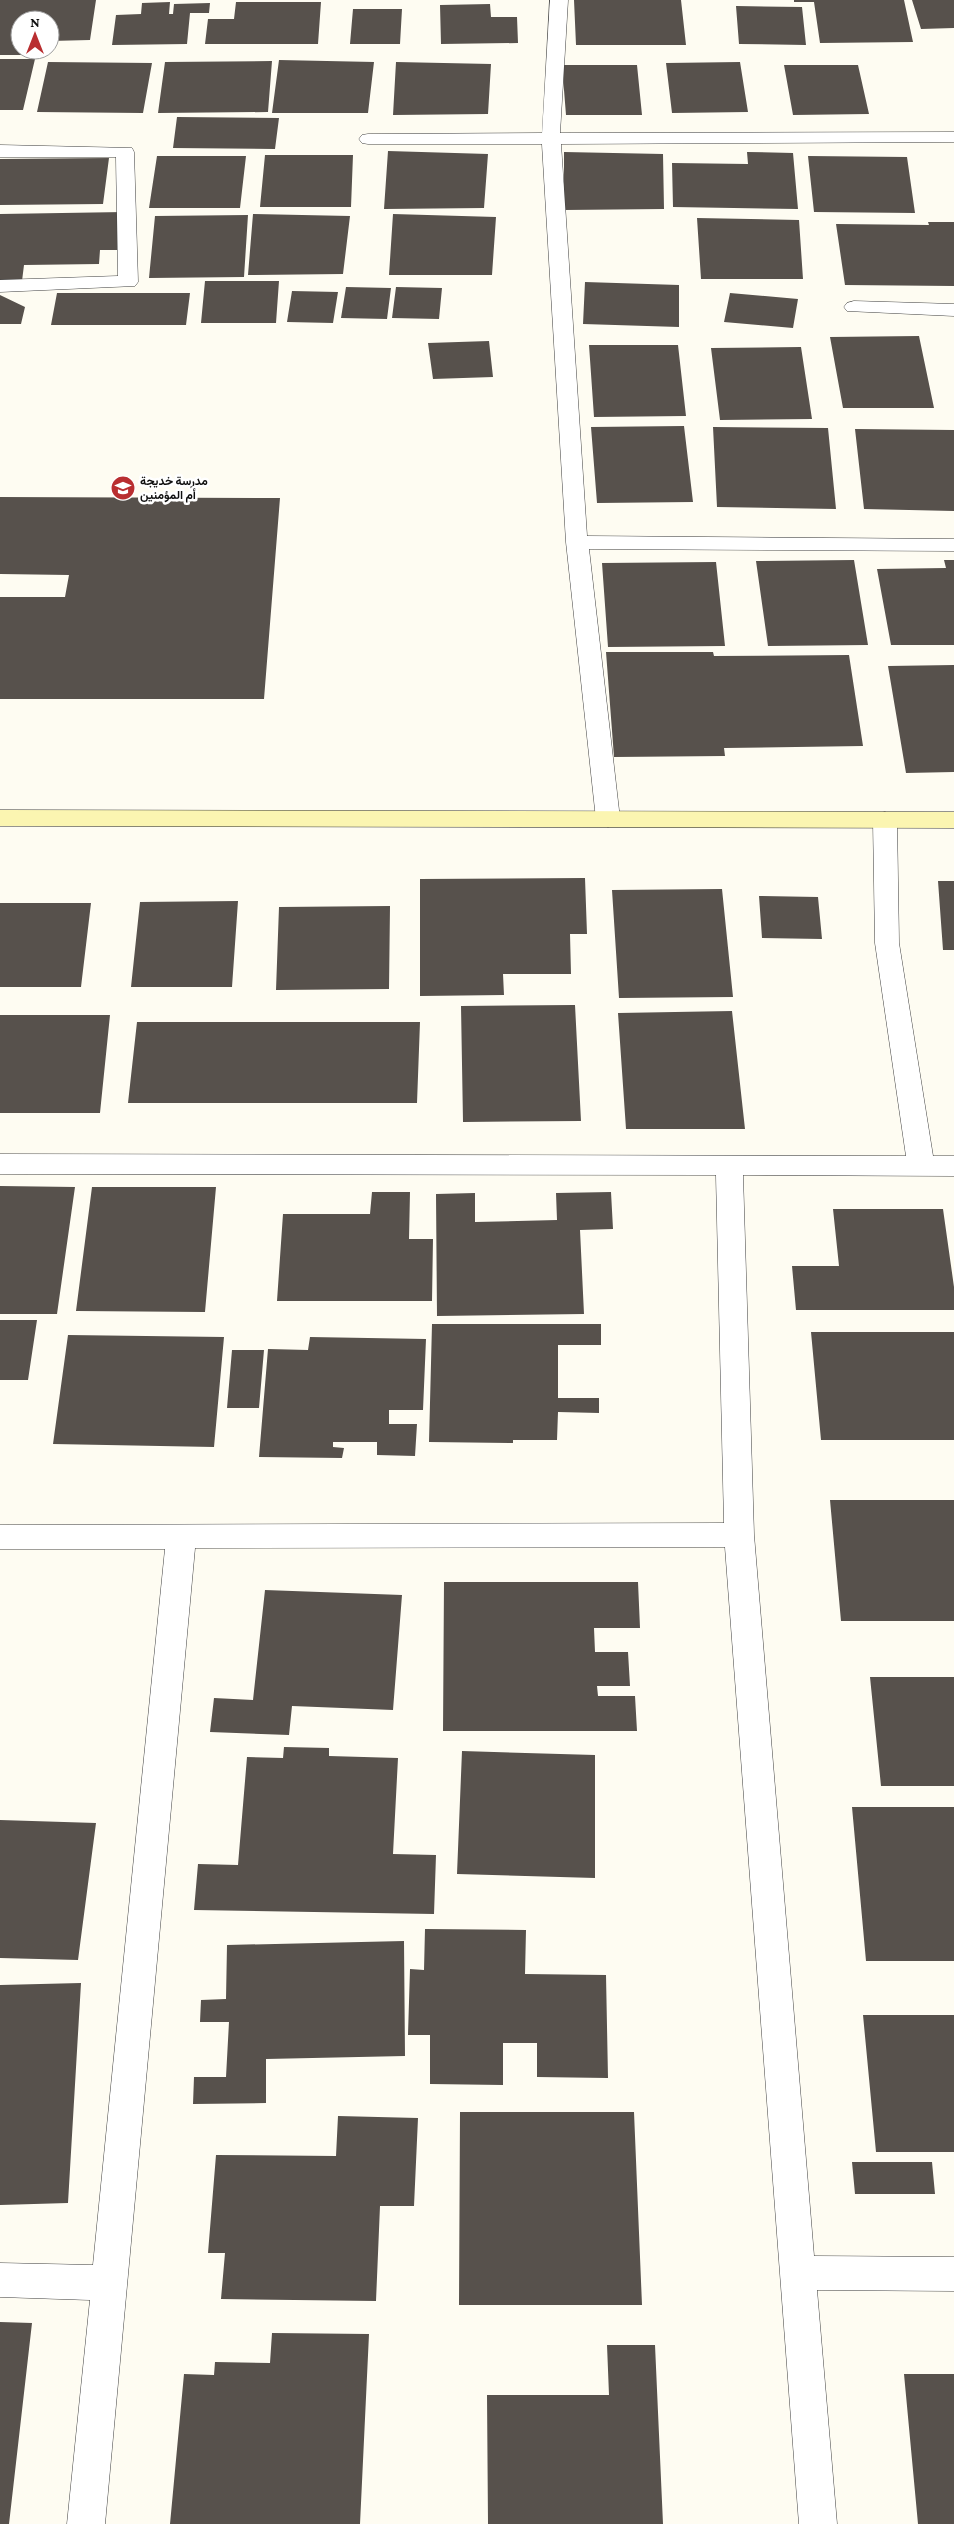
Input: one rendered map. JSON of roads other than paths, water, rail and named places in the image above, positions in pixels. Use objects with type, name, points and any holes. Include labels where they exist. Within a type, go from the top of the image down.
[{"type":"main road","points":[[0,818],[954,820]]},
{"type":"street","points":[[558,0],[551,137],[577,542],[608,820]]},
{"type":"street","points":[[368,139],[954,137]]},
{"type":"street","points":[[0,151],[125,152],[128,282],[0,286]]},
{"type":"street","points":[[854,307],[954,310]]},
{"type":"street","points":[[577,542],[954,545]]},
{"type":"street","points":[[885,820],[887,943],[922,1167]]},
{"type":"street","points":[[0,1164],[729,1168],[954,1166]]},
{"type":"street","points":[[729,1168],[738,1535],[818,2524]]},
{"type":"street","points":[[0,1537],[738,1535]]},
{"type":"street","points":[[86,2524],[181,1537]]},
{"type":"street","points":[[799,2273],[954,2274]]},
{"type":"street","points":[[0,2280],[108,2283]]},
{"type":"place","name":"مدرسة خديجة أم المؤمنين","points":[[123,488]]}]
